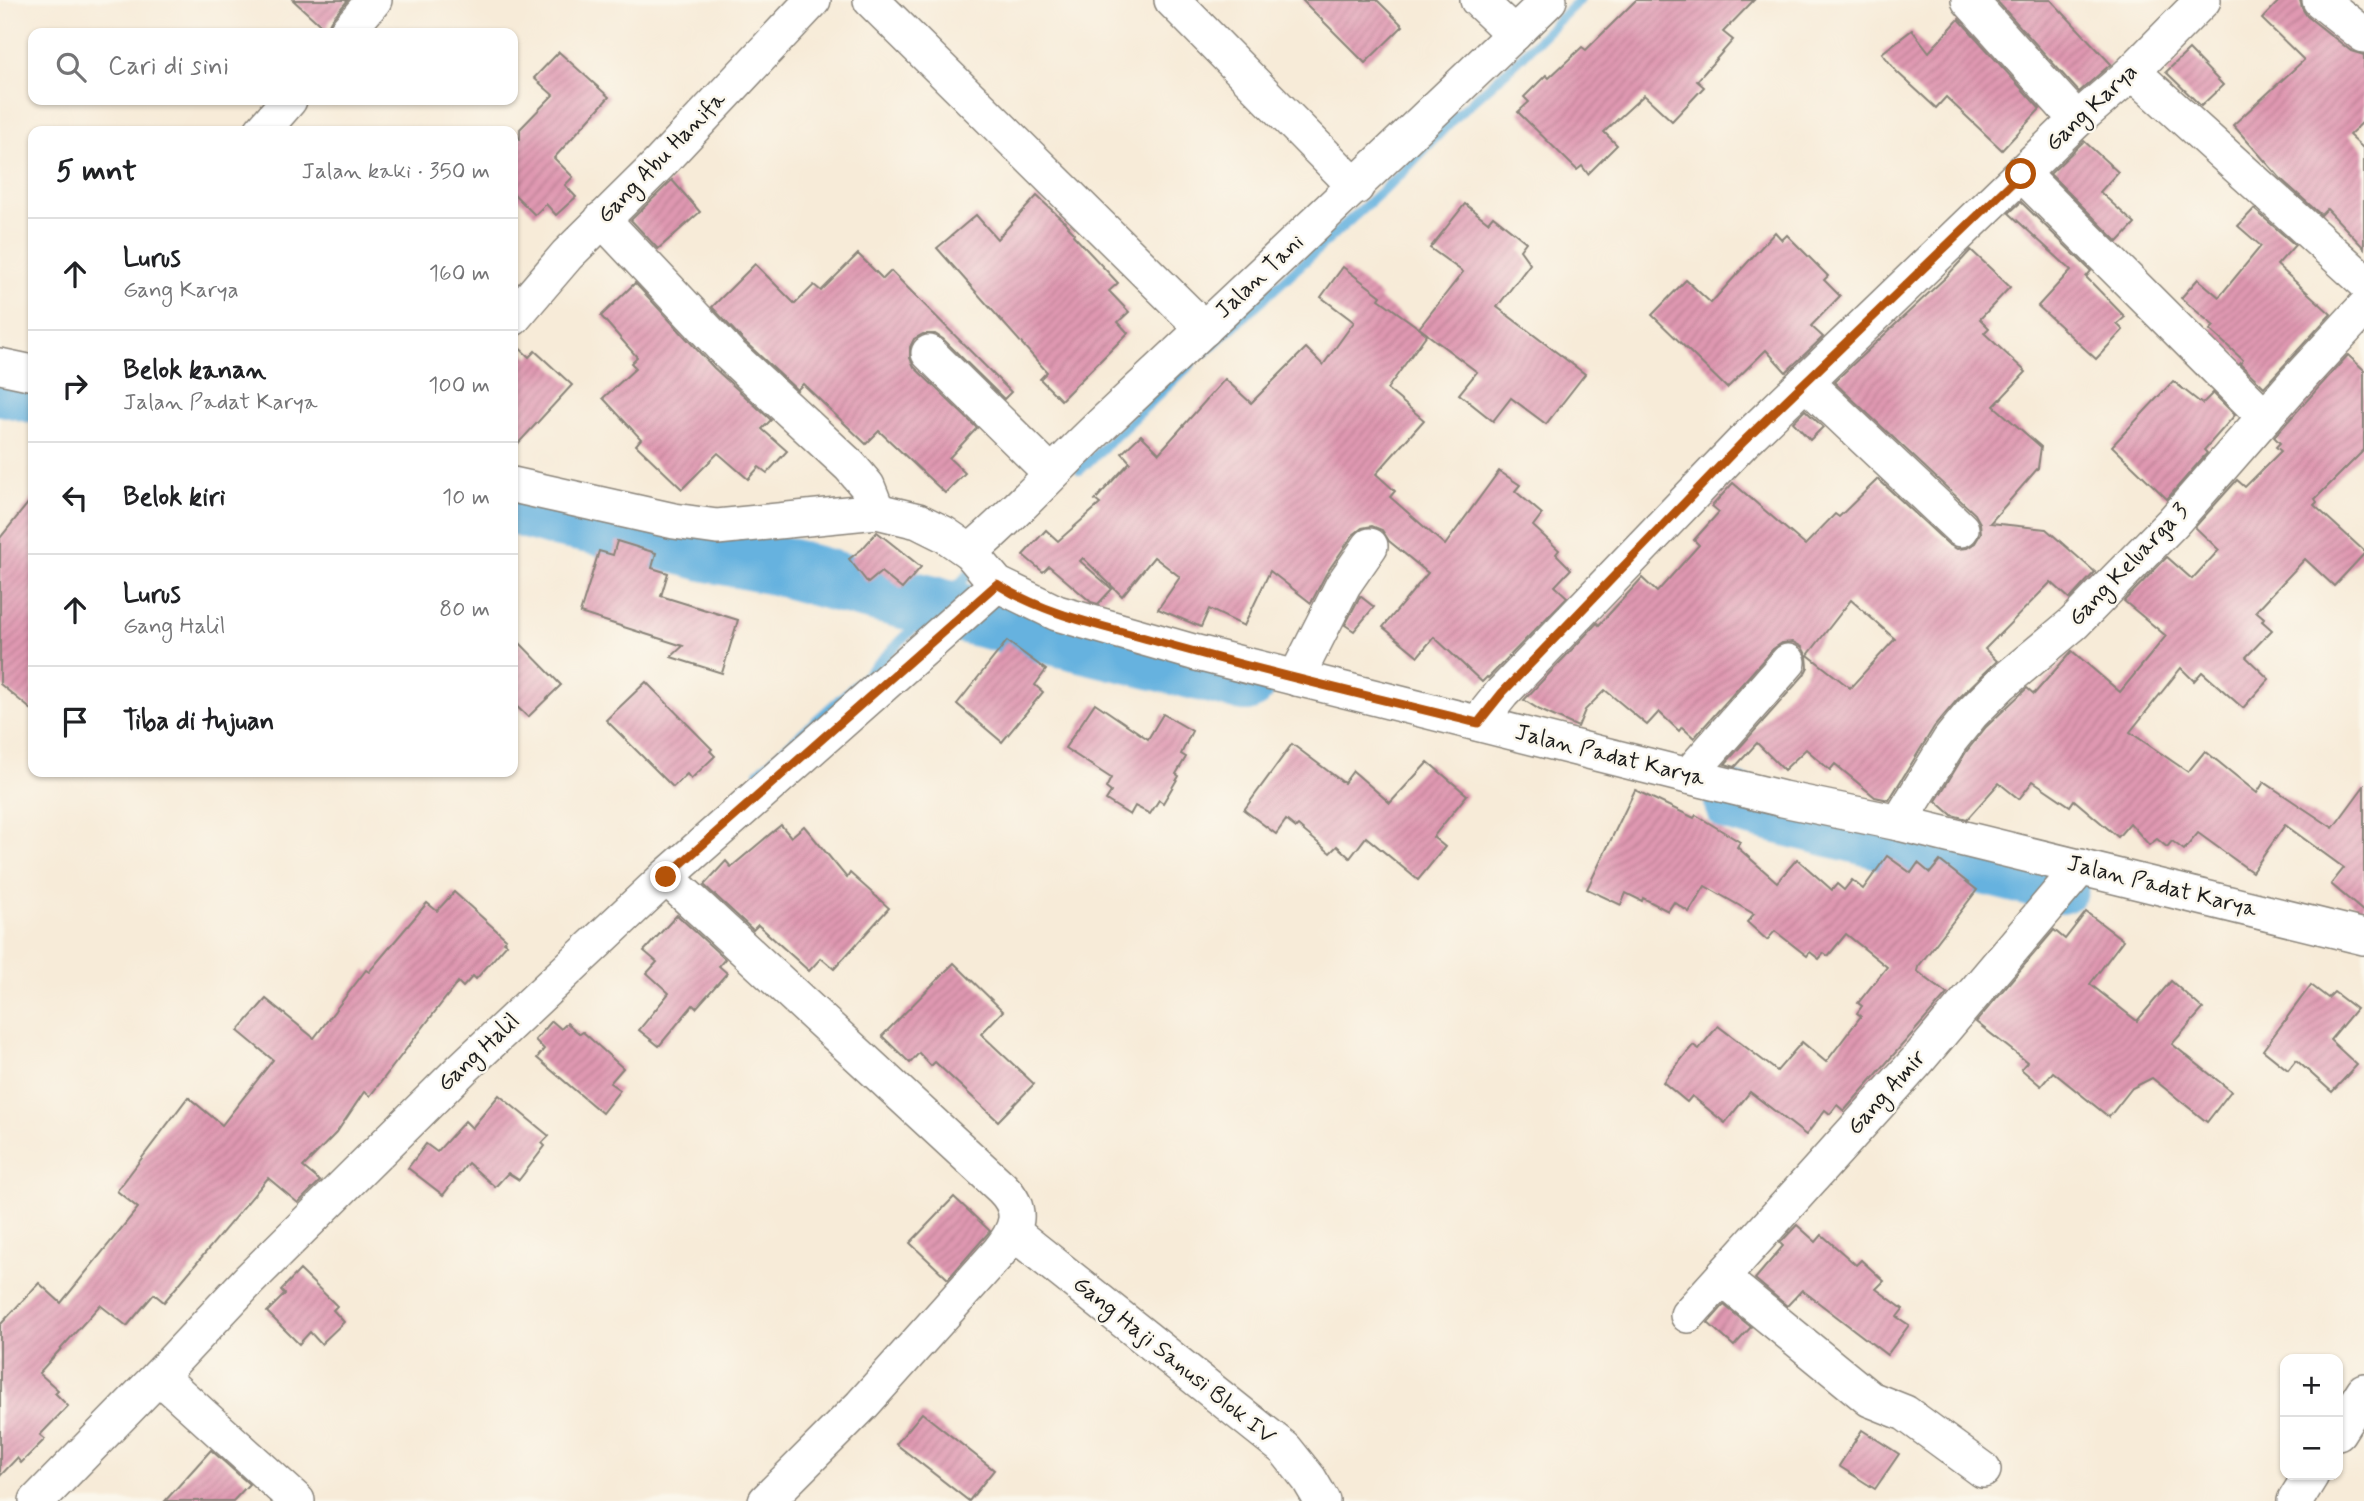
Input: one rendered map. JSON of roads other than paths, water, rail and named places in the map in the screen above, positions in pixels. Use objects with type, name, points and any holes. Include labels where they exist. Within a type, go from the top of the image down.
[{"type":"street","points":[[350,28],[374,0]]},
{"type":"street","name":"Gang Abu Hanifa","points":[[518,312],[559,264],[659,164],[813,0]]},
{"type":"street","points":[[871,0],[1204,329]]},
{"type":"street","points":[[1172,0],[1356,187]]},
{"type":"street","points":[[1478,0],[1514,34]]},
{"type":"street","name":"Jalan Tani","points":[[944,629],[983,573],[995,531],[1051,473],[1356,187],[1549,0]]},
{"type":"street","points":[[1969,0],[2077,120]]},
{"type":"street","name":"Gang Karya","points":[[1478,723],[1502,693],[1744,441],[2077,120],[2129,75],[2203,0]]},
{"type":"street","points":[[2320,0],[2364,35]]},
{"type":"street","points":[[2129,75],[2144,82],[2364,281]]},
{"type":"street","points":[[266,126],[285,105]]},
{"type":"street","points":[[2021,174],[2265,417]]},
{"type":"street","points":[[603,219],[729,354],[850,466],[867,486],[877,511]]},
{"type":"street","name":"Gang Keluarga 3","points":[[1899,823],[1950,740],[1971,714],[2002,683],[2074,623],[2173,522],[2364,308]]},
{"type":"street","points":[[929,353],[1051,473]]},
{"type":"street","points":[[0,366],[28,372]]},
{"type":"street","points":[[1805,382],[1961,529]]},
{"type":"street","name":"Jalan Padat Karya","points":[[518,486],[674,521],[717,527],[877,511],[918,521],[944,534],[983,573],[1009,592],[1057,613],[1296,678],[1688,776],[1899,823],[2364,937]]},
{"type":"street","points":[[1296,678],[1343,585],[1370,546]]},
{"type":"street","name":"Gang Halil","points":[[37,1501],[249,1280],[462,1069],[666,877],[944,629]]},
{"type":"street","points":[[1688,776],[1788,662]]},
{"type":"street","name":"Gang Amir","points":[[1688,1315],[1917,1061],[2081,867]]},
{"type":"street","points":[[666,877],[1011,1197],[1016,1208],[1014,1233],[999,1252],[862,1405],[766,1501]]},
{"type":"street","name":"Gang Haji Sanusi Blok IV","points":[[1014,1233],[1285,1450],[1309,1479],[1322,1501]]},
{"type":"street","points":[[1722,1278],[1870,1399],[1905,1413],[1983,1470]]},
{"type":"street","points":[[159,1376],[298,1501]]},
{"type":"street","points":[[2343,1424],[2364,1391]]},
{"type":"street","points":[[2295,1501],[2308,1480]]},
{"type":"waterway","points":[[1205,352],[1403,172],[1456,116],[1510,68],[1579,0]]},
{"type":"waterway","points":[[1080,470],[1191,364]]},
{"type":"waterway","points":[[0,385],[28,392]]},
{"type":"waterway","points":[[518,506],[704,551],[780,566],[863,589],[1246,682]]},
{"type":"waterway","points":[[759,772],[861,680],[975,568]]},
{"type":"waterway","points":[[1734,803],[2060,884]]}]
